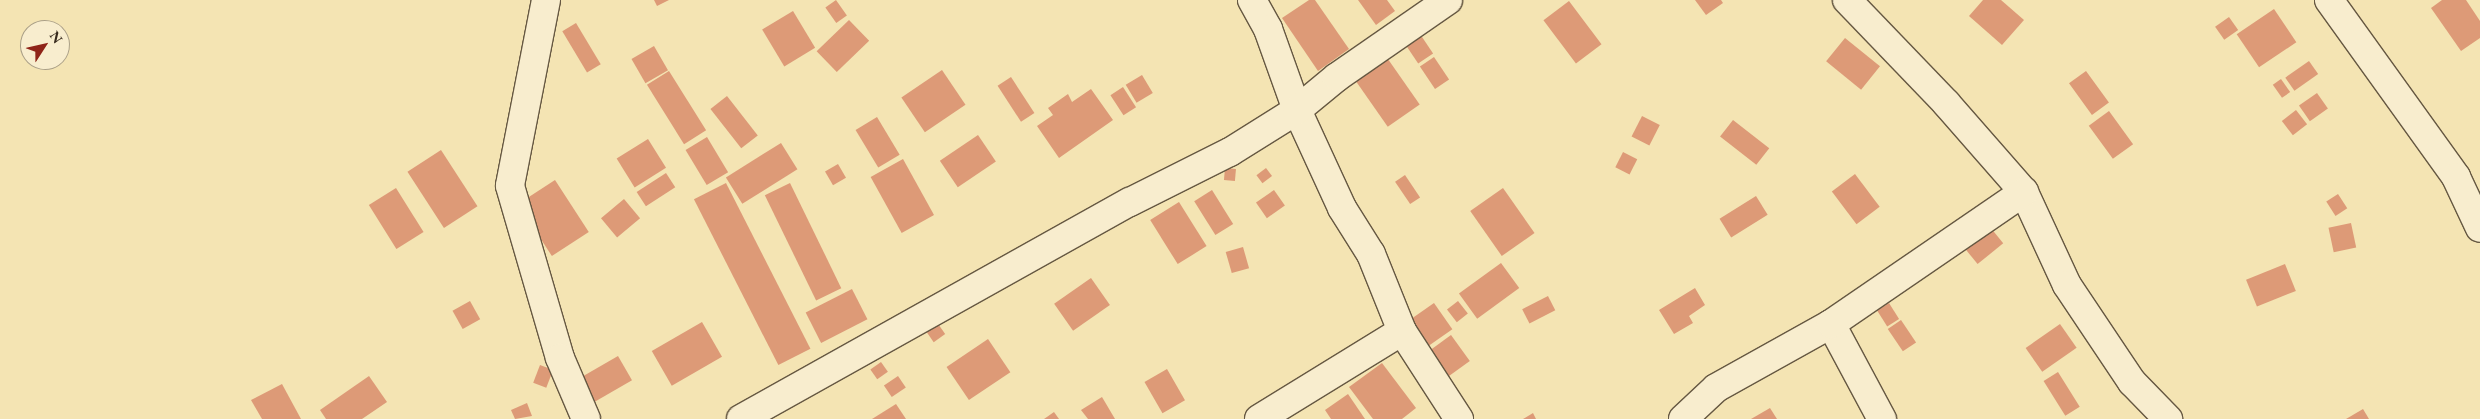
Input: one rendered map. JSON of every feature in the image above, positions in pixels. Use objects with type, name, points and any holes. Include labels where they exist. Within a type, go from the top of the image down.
[{"type":"street","points":[[546,0],[510,186],[560,358],[586,419]]},
{"type":"street","points":[[1252,0],[1268,29],[1297,110],[1342,208],[1371,254],[1402,332],[1459,419]]},
{"type":"street","points":[[741,419],[1130,202],[1230,152],[1297,110],[1337,77],[1448,0]]},
{"type":"street","points":[[1848,0],[1946,103],[2024,192],[2067,285],[2132,382],[2168,419]]},
{"type":"street","points":[[2329,0],[2456,177],[2480,228]]},
{"type":"street","points":[[1683,419],[1716,388],[1831,324],[2024,192]]},
{"type":"street","points":[[1831,324],[1882,419]]},
{"type":"street","points":[[1259,419],[1402,332]]},
{"type":"building","points":[[654,0],[669,0],[657,6]]},
{"type":"building","points":[[836,0],[847,16],[836,23],[825,7]]},
{"type":"building","points":[[1309,0],[1315,0],[1349,49],[1318,71],[1282,18]]},
{"type":"building","points":[[1358,0],[1387,0],[1395,11],[1376,25]]},
{"type":"building","points":[[1695,0],[1721,0],[1723,3],[1706,15]]},
{"type":"building","points":[[1983,0],[2001,0],[2024,20],[2002,45],[1969,16]]},
{"type":"building","points":[[2442,0],[2466,0],[2480,21],[2480,38],[2461,51],[2431,8]]},
{"type":"building","points":[[1569,1],[1601,44],[1576,63],[1543,20]]},
{"type":"building","points":[[2274,9],[2296,42],[2259,67],[2237,34]]},
{"type":"building","points":[[793,11],[815,48],[784,66],[762,30]]},
{"type":"building","points":[[2229,17],[2238,30],[2224,40],[2215,27]]},
{"type":"building","points":[[849,20],[869,41],[837,72],[817,51]]},
{"type":"building","points":[[576,23],[601,64],[587,72],[562,31]]},
{"type":"building","points":[[1418,31],[1433,53],[1418,63],[1403,41]]},
{"type":"building","points":[[1845,38],[1880,66],[1861,90],[1826,61]]},
{"type":"building","points":[[654,46],[668,70],[645,83],[631,59]]},
{"type":"building","points":[[1383,52],[1420,104],[1388,127],[1351,74]]},
{"type":"building","points":[[1434,57],[1449,79],[1435,89],[1420,67]]},
{"type":"building","points":[[2309,61],[2318,74],[2294,91],[2285,78]]},
{"type":"building","points":[[942,70],[965,105],[925,132],[901,97]]},
{"type":"building","points":[[669,71],[706,130],[684,144],[647,85]]},
{"type":"building","points":[[2086,71],[2109,103],[2092,115],[2069,83]]},
{"type":"building","points":[[1142,75],[1153,93],[1137,103],[1126,85]]},
{"type":"building","points":[[1011,77],[1034,113],[1021,122],[998,86]]},
{"type":"building","points":[[2281,79],[2290,92],[2282,98],[2273,85]]},
{"type":"building","points":[[1123,87],[1136,107],[1123,115],[1110,95]]},
{"type":"building","points":[[1091,89],[1113,120],[1059,158],[1037,126],[1053,115],[1048,108],[1068,94],[1072,102]]},
{"type":"building","points":[[2317,93],[2328,109],[2310,121],[2299,106]]},
{"type":"building","points":[[727,96],[758,135],[741,148],[710,109]]},
{"type":"building","points":[[2296,110],[2307,124],[2293,135],[2282,121]]},
{"type":"building","points":[[2109,111],[2133,144],[2113,159],[2089,126]]},
{"type":"building","points":[[1642,116],[1660,125],[1649,146],[1632,136]]},
{"type":"building","points":[[877,117],[900,155],[878,168],[856,130]]},
{"type":"building","points":[[1733,120],[1769,148],[1756,165],[1720,137]]},
{"type":"building","points":[[978,135],[996,162],[958,187],[940,161]]},
{"type":"building","points":[[707,137],[728,172],[707,185],[686,150]]},
{"type":"building","points":[[648,139],[666,168],[635,187],[617,159]]},
{"type":"building","points":[[781,143],[797,169],[742,204],[726,177]]},
{"type":"building","points":[[441,150],[477,206],[444,228],[407,172]]},
{"type":"building","points":[[1623,152],[1637,159],[1630,174],[1615,167]]},
{"type":"building","points":[[903,159],[934,215],[902,233],[871,177]]},
{"type":"building","points":[[838,164],[846,178],[833,185],[825,172]]},
{"type":"building","points":[[1225,168],[1236,169],[1235,181],[1224,180]]},
{"type":"building","points":[[1266,168],[1272,176],[1262,183],[1256,175]]},
{"type":"building","points":[[666,173],[675,187],[646,206],[637,192]]},
{"type":"building","points":[[1855,174],[1880,207],[1857,224],[1832,191]]},
{"type":"building","points":[[1405,175],[1420,197],[1410,204],[1395,182]]},
{"type":"building","points":[[555,180],[589,232],[552,256],[518,204]]},
{"type":"building","points":[[726,183],[810,349],[778,365],[694,199]]},
{"type":"building","points":[[790,183],[841,288],[816,300],[765,195]]},
{"type":"building","points":[[396,188],[424,232],[396,249],[369,205]]},
{"type":"building","points":[[1503,188],[1535,233],[1502,256],[1470,211]]},
{"type":"building","points":[[1212,190],[1233,224],[1215,235],[1194,201]]},
{"type":"building","points":[[1274,190],[1285,206],[1267,218],[1256,203]]},
{"type":"building","points":[[2338,194],[2347,208],[2336,216],[2326,202]]},
{"type":"building","points":[[1756,196],[1768,215],[1731,237],[1720,219]]},
{"type":"building","points":[[624,199],[640,218],[617,237],[601,218]]},
{"type":"building","points":[[1179,202],[1207,246],[1178,264],[1150,220]]},
{"type":"building","points":[[2351,223],[2356,247],[2334,252],[2329,228]]},
{"type":"building","points":[[1990,227],[2003,243],[1978,264],[1964,248]]},
{"type":"building","points":[[1243,247],[1249,268],[1232,273],[1226,252]]},
{"type":"building","points":[[1501,263],[1519,288],[1477,319],[1459,294]]},
{"type":"building","points":[[2285,264],[2296,291],[2257,307],[2246,280]]},
{"type":"building","points":[[1091,278],[1110,305],[1073,331],[1054,304]]},
{"type":"building","points":[[1695,288],[1705,305],[1689,316],[1693,323],[1674,334],[1659,310]]},
{"type":"building","points":[[852,289],[867,319],[821,343],[806,313]]},
{"type":"building","points":[[1548,296],[1555,310],[1529,323],[1522,309]]},
{"type":"building","points":[[470,301],[480,319],[463,329],[453,311]]},
{"type":"building","points":[[1458,301],[1468,314],[1457,322],[1447,310]]},
{"type":"building","points":[[1434,303],[1452,329],[1427,347],[1409,321]]},
{"type":"building","points":[[1889,303],[1899,319],[1887,327],[1877,310]]},
{"type":"building","points":[[1901,320],[1916,342],[1903,351],[1888,329]]},
{"type":"building","points":[[936,321],[945,334],[934,342],[925,329]]},
{"type":"building","points":[[702,322],[722,357],[672,386],[652,351]]},
{"type":"building","points":[[2060,324],[2077,348],[2042,372],[2026,348]]},
{"type":"building","points":[[1451,335],[1470,361],[1443,380],[1424,354]]},
{"type":"building","points":[[988,339],[1010,372],[969,400],[947,367]]},
{"type":"building","points":[[618,356],[632,380],[590,405],[576,381]]},
{"type":"building","points":[[881,362],[888,372],[877,379],[870,369]]},
{"type":"building","points":[[1382,363],[1416,408],[1402,419],[1373,419],[1349,387]]},
{"type":"building","points":[[540,365],[553,370],[546,388],[533,383]]},
{"type":"building","points":[[1167,369],[1185,400],[1162,413],[1144,382]]},
{"type":"building","points":[[2058,372],[2080,407],[2065,416],[2044,381]]},
{"type":"building","points":[[369,376],[387,402],[362,419],[326,419],[320,410]]},
{"type":"building","points":[[898,376],[906,388],[892,397],[884,386]]},
{"type":"building","points":[[282,384],[301,419],[262,419],[251,400]]},
{"type":"building","points":[[1348,394],[1365,419],[1331,419],[1325,410]]},
{"type":"building","points":[[1102,397],[1115,419],[1088,419],[1081,410]]},
{"type":"building","points":[[527,403],[532,416],[515,419],[511,410]]},
{"type":"building","points":[[896,404],[906,419],[872,419]]},
{"type":"building","points":[[1770,408],[1777,419],[1751,419]]},
{"type":"building","points":[[2363,409],[2369,419],[2346,419]]},
{"type":"building","points":[[1054,412],[1059,419],[1044,419]]},
{"type":"building","points":[[1533,413],[1536,419],[1523,419]]}]
